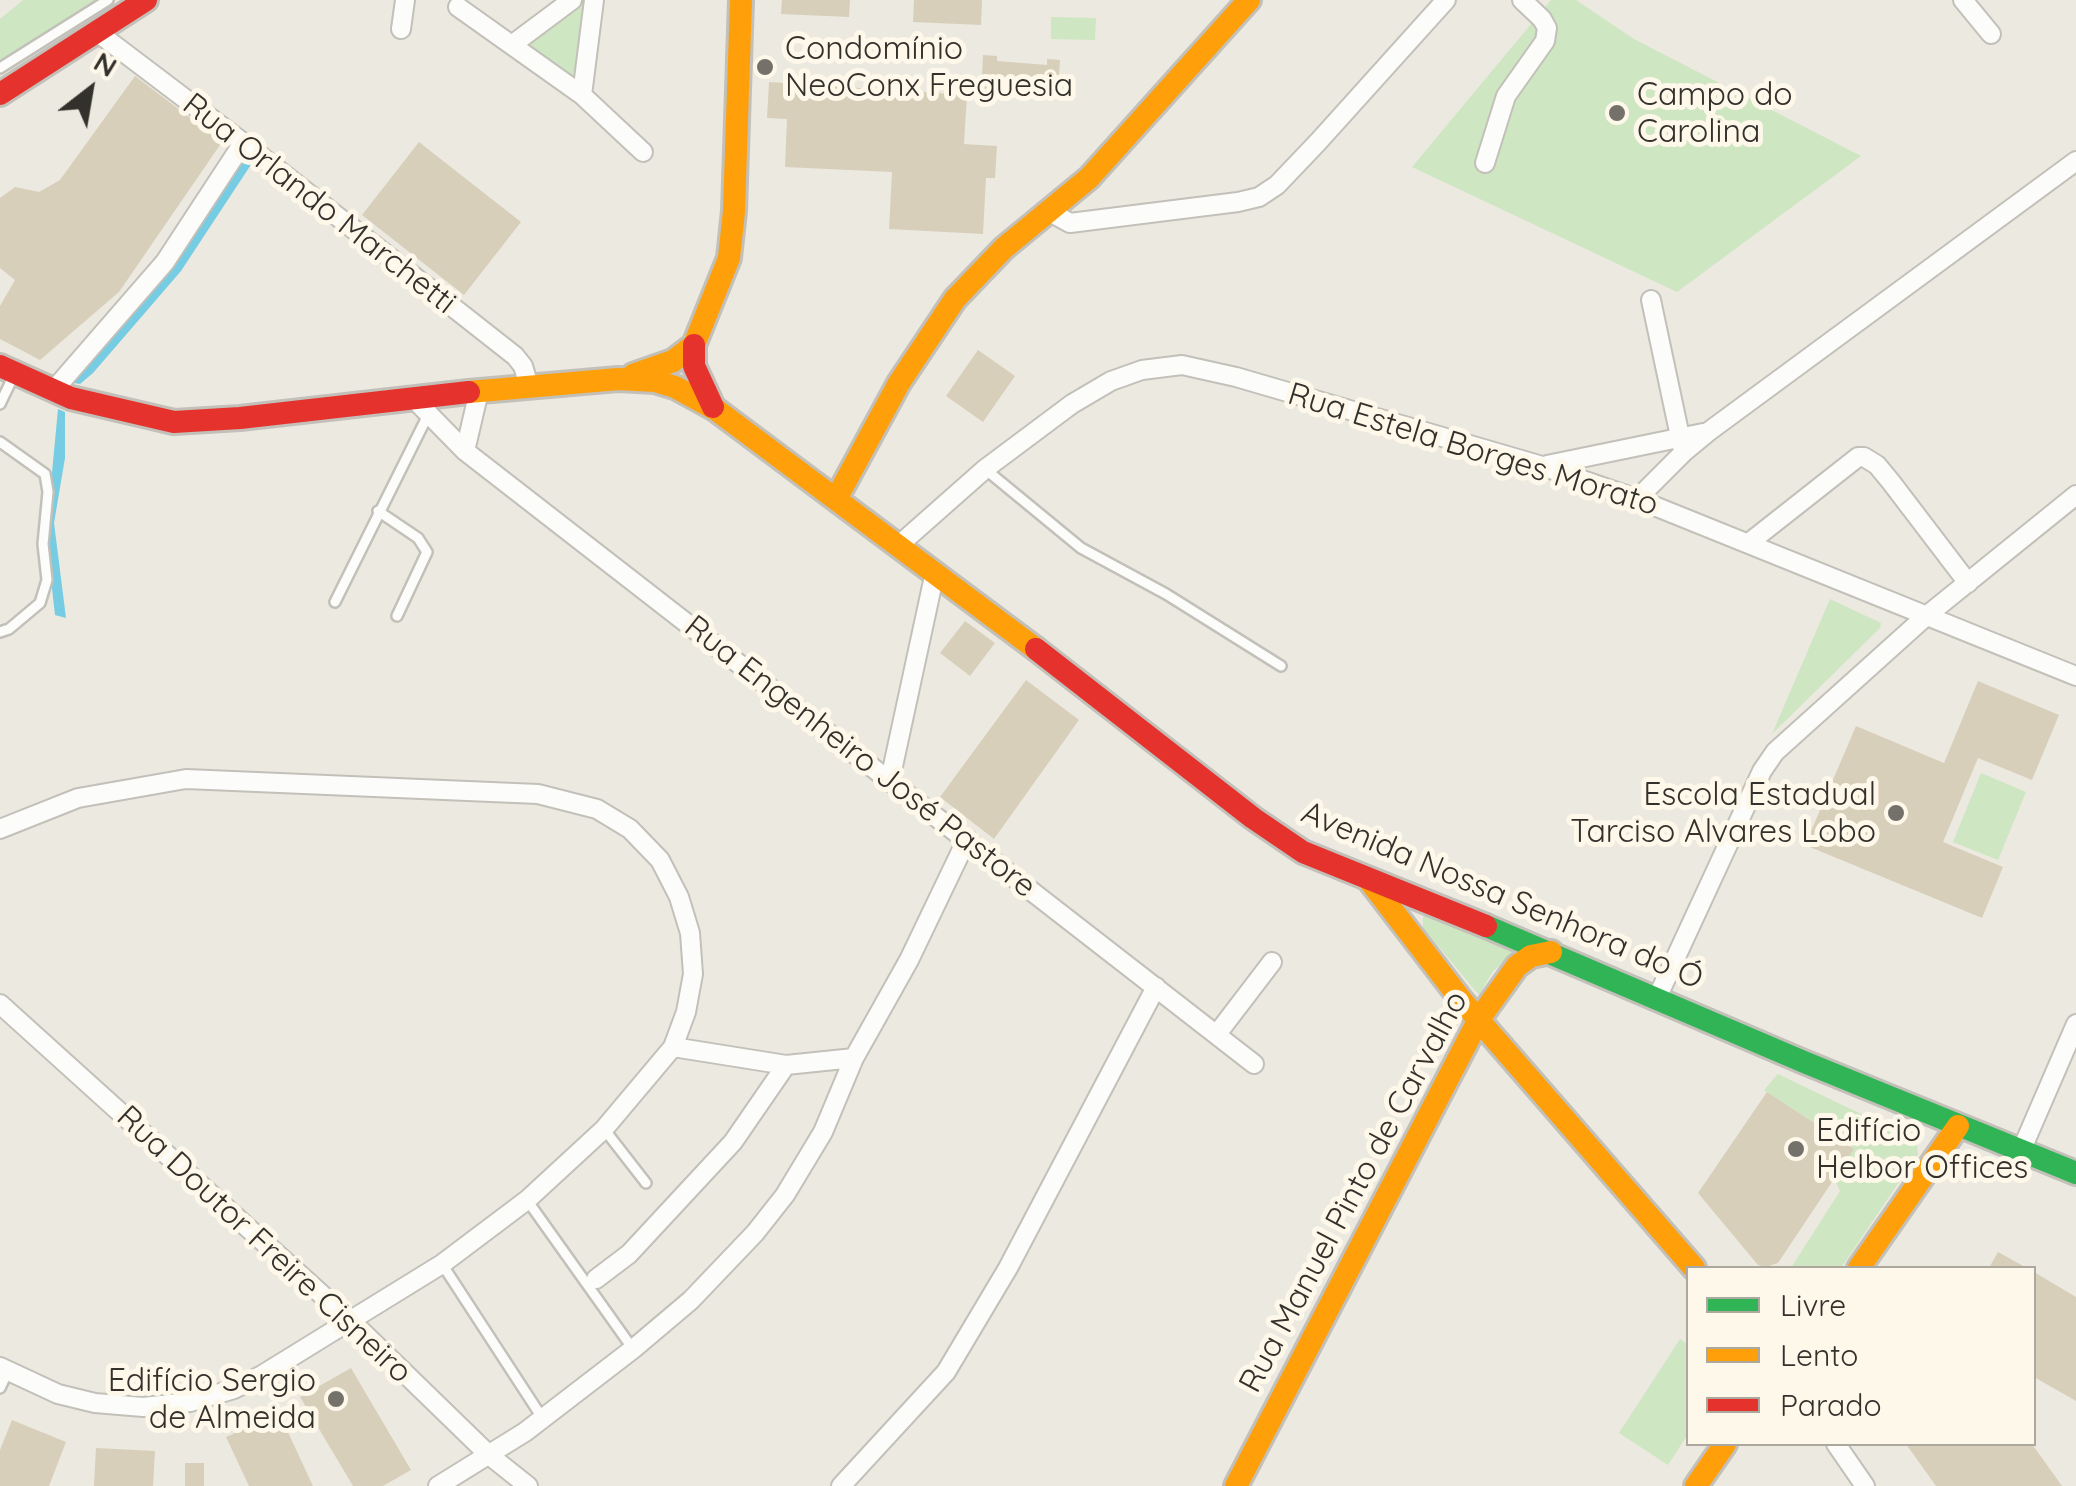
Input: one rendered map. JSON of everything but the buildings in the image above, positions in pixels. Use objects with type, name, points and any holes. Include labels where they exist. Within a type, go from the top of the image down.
[{"type":"main road","points":[[0,94],[146,0]]},
{"type":"main road","points":[[694,344],[729,258],[740,0]]},
{"type":"main road","points":[[836,499],[898,383],[955,299],[1004,248],[1089,178],[1249,0]]},
{"type":"main road","name":"Avenida Nossa Senhora do Ó","points":[[618,379],[673,361],[694,344]]},
{"type":"main road","name":"Avenida Nossa Senhora do Ó","points":[[694,344],[694,366],[715,409]]},
{"type":"main road","name":"Avenida Nossa Senhora do Ó","points":[[7,370],[53,391],[174,422],[420,407],[480,390],[618,379],[674,386],[715,409],[899,545],[1253,818],[1303,852],[1552,952],[2076,1173]]},
{"type":"main road","points":[[1367,878],[1479,1019],[1692,1266]]},
{"type":"main road","name":"Rua Manuel Pinto de Carvalho","points":[[1236,1486],[1479,1019],[1517,966],[1530,956],[1552,952]]},
{"type":"main road","points":[[1861,1266],[1958,1126]]},
{"type":"main road","points":[[1696,1486],[1724,1446]]},
{"type":"street","points":[[401,29],[405,0]]},
{"type":"street","points":[[513,44],[572,0]]},
{"type":"street","points":[[582,95],[594,0]]},
{"type":"street","points":[[1048,211],[1070,223],[1259,197],[1277,185],[1446,0]]},
{"type":"street","points":[[1485,163],[1506,96],[1545,40],[1547,28],[1542,18],[1522,0]]},
{"type":"street","points":[[1964,0],[1991,34]]},
{"type":"street","points":[[458,7],[582,95],[643,152]]},
{"type":"street","name":"Rua Orlando Marchetti","points":[[97,32],[515,356],[523,366],[529,386]]},
{"type":"street","points":[[53,391],[165,262],[244,144]]},
{"type":"street","points":[[1542,466],[1681,445],[1708,432],[2076,161]]},
{"type":"street","points":[[1651,300],[1681,445]]},
{"type":"street","name":"Rua Estela Borges Morato","points":[[899,545],[985,469],[1072,404],[1111,381],[1142,370],[1182,365],[1236,377],[1542,466],[1637,498],[2076,676]]},
{"type":"street","points":[[465,451],[480,390]]},
{"type":"street","name":"Rua Engenheiro José Pastore","points":[[420,407],[465,451],[1254,1064]]},
{"type":"street","points":[[1637,498],[1681,445]]},
{"type":"street","points":[[1750,542],[1864,457],[1892,482],[1968,583]]},
{"type":"street","points":[[1657,998],[1774,752],[1925,617],[2076,495]]},
{"type":"street","points":[[890,780],[935,572]]},
{"type":"street","points":[[0,829],[78,798],[186,778],[538,794],[597,809],[630,829],[660,860],[680,897],[690,933],[693,974],[686,1012],[673,1047],[604,1129],[526,1200],[442,1264],[262,1375],[234,1389],[190,1402],[143,1407],[95,1403],[2,1375]]},
{"type":"street","points":[[438,1486],[543,1419],[633,1349],[717,1274],[785,1195],[823,1132],[854,1058],[910,960],[968,839]]},
{"type":"street","points":[[1217,1034],[1272,962]]},
{"type":"street","points":[[841,1486],[946,1372],[1008,1268],[1156,987]]},
{"type":"street","name":"Rua Doutor Freire Cisneiro","points":[[0,1004],[528,1486]]},
{"type":"street","points":[[2022,1151],[2076,1024]]},
{"type":"street","points":[[673,1047],[786,1065],[854,1058]]},
{"type":"street","points":[[596,1279],[629,1254],[733,1142],[786,1065]]},
{"type":"street","points":[[1837,1446],[1866,1486]]},
{"type":"lane","points":[[0,68],[108,0]]},
{"type":"lane","points":[[0,404],[7,370]]},
{"type":"lane","points":[[335,602],[378,511],[420,407]]},
{"type":"lane","points":[[0,442],[45,474],[48,492],[43,544],[47,580],[40,603],[0,632]]},
{"type":"lane","points":[[985,469],[1081,548],[1166,594],[1280,666]]},
{"type":"lane","points":[[378,511],[418,538],[426,549],[397,616]]},
{"type":"lane","points":[[604,1129],[646,1183]]},
{"type":"lane","points":[[526,1200],[633,1349]]},
{"type":"lane","points":[[442,1264],[543,1419]]},
{"type":"green space","points":[[23,0],[101,0],[0,64],[0,19]]},
{"type":"green space","name":"Campo do Carolina","points":[[1551,0],[1576,0],[1634,39],[1861,156],[1677,292],[1412,167]]},
{"type":"green space","points":[[586,1],[576,83],[525,45]]},
{"type":"green space","points":[[1051,17],[1096,18],[1095,40],[1051,39]]},
{"type":"green space","points":[[1830,599],[1881,623],[1880,628],[1772,734]]},
{"type":"green space","points":[[1981,773],[2026,792],[1998,860],[1953,842]]},
{"type":"green space","points":[[1428,912],[1518,951],[1493,971],[1479,995],[1423,928],[1423,917]]},
{"type":"green space","points":[[1778,1074],[1915,1140],[1918,1154],[1842,1266],[1792,1266],[1840,1191],[1834,1178],[1854,1149],[1764,1090]]},
{"type":"green space","points":[[1680,1339],[1686,1343],[1686,1437],[1668,1465],[1619,1433]]},
{"type":"water","points":[[248,148],[258,154],[181,271],[93,373],[80,384],[69,382]]},
{"type":"water","points":[[58,409],[65,412],[65,458],[54,523],[66,618],[55,615],[46,536]]},
{"type":"traffic: fast","points":[[1486,926],[2076,1173]]},
{"type":"traffic: slow","points":[[633,375],[673,361],[694,345],[729,258],[741,0]]},
{"type":"traffic: slow","points":[[836,499],[899,383],[955,299],[1004,248],[1089,178],[1249,0]]},
{"type":"traffic: slow","points":[[469,392],[618,379],[655,381],[675,387],[715,409],[1036,649]]},
{"type":"traffic: slow","points":[[1369,880],[1462,1001],[1692,1266]]},
{"type":"traffic: slow","points":[[1236,1486],[1479,1019],[1517,966],[1531,956],[1551,952]]},
{"type":"traffic: slow","points":[[1860,1266],[1958,1126]]},
{"type":"traffic: slow","points":[[1696,1486],[1724,1446]]},
{"type":"traffic: jam","points":[[0,94],[146,0]]},
{"type":"traffic: jam","points":[[694,345],[694,366],[713,407]]},
{"type":"traffic: jam","points":[[0,366],[71,398],[174,422],[469,392]]},
{"type":"traffic: jam","points":[[1036,649],[1253,818],[1303,852],[1486,926]]},
{"type":"place","name":"Condomínio NeoConx Freguesia","points":[[765,67]]},
{"type":"place","name":"Campo do Carolina","points":[[1617,113]]},
{"type":"place","name":"Escola Estadual Tarciso Alvares Lobo","points":[[1896,813]]},
{"type":"place","name":"Edifício Helbor Offices","points":[[1796,1149]]},
{"type":"place","name":"Edifício Sergio de Almeida","points":[[336,1399]]}]
